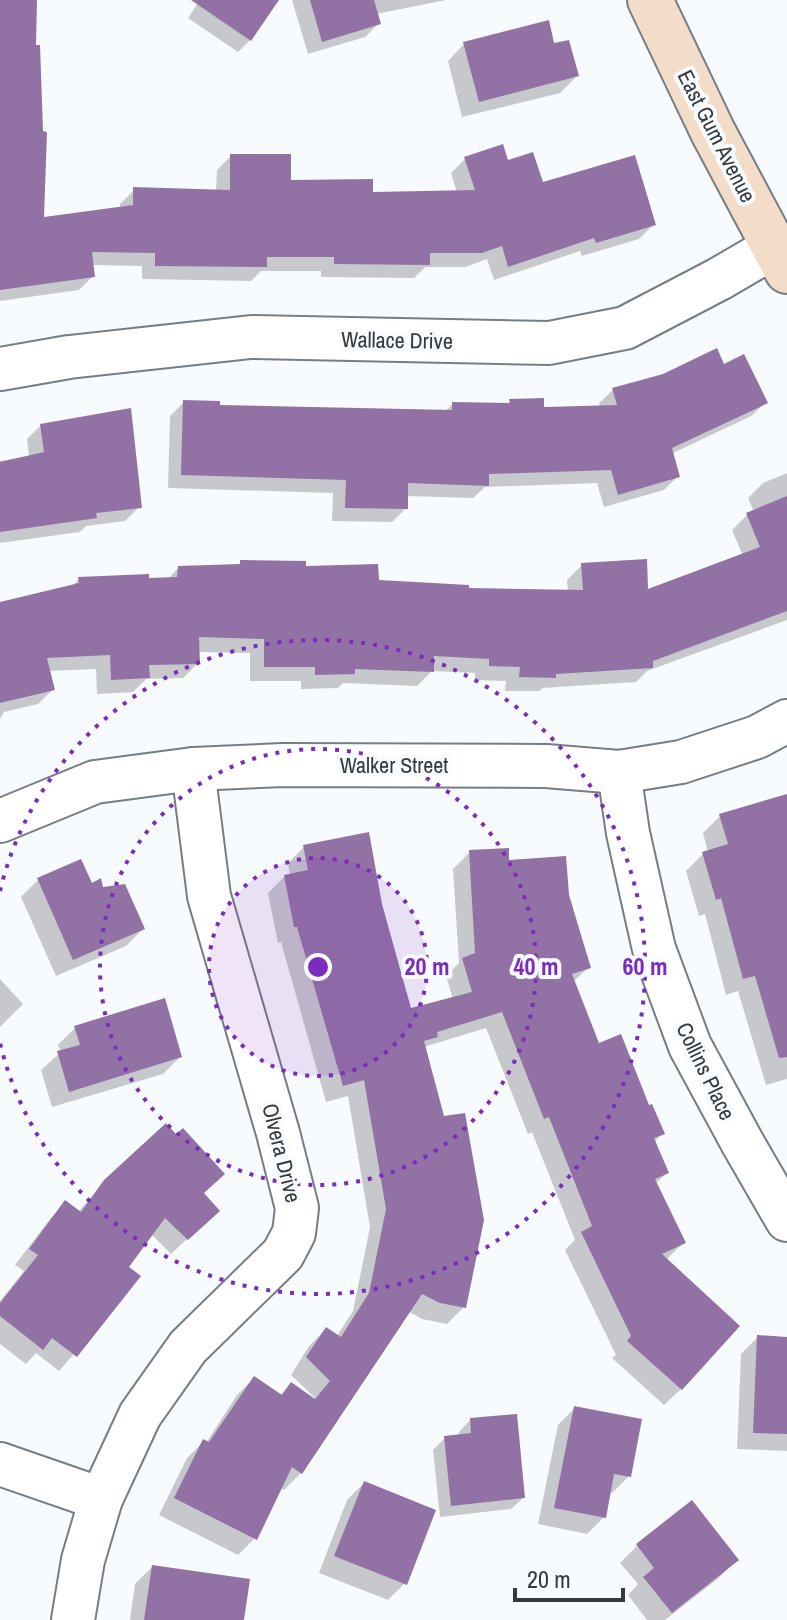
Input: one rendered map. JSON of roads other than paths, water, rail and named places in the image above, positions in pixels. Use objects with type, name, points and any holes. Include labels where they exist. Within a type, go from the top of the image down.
[{"type":"street","name":"East Gum Avenue","points":[[650,0],[713,132],[780,259]]},
{"type":"street","name":"Wallace Drive","points":[[0,369],[69,357],[251,337],[549,343],[625,328],[719,279],[780,259]]},
{"type":"street","name":"Walker Street","points":[[0,821],[95,782],[193,769],[283,765],[546,766],[619,772],[681,762],[757,737],[787,721]]},
{"type":"street","name":"Olvera Drive","points":[[73,1620],[83,1560],[101,1499],[140,1415],[188,1347],[283,1254],[294,1233],[296,1221],[297,1208],[278,1133],[209,896],[193,769]]},
{"type":"street","name":"Collins Place","points":[[619,772],[628,833],[654,949],[685,1032],[787,1220]]},
{"type":"street","points":[[0,1464],[101,1499]]}]
